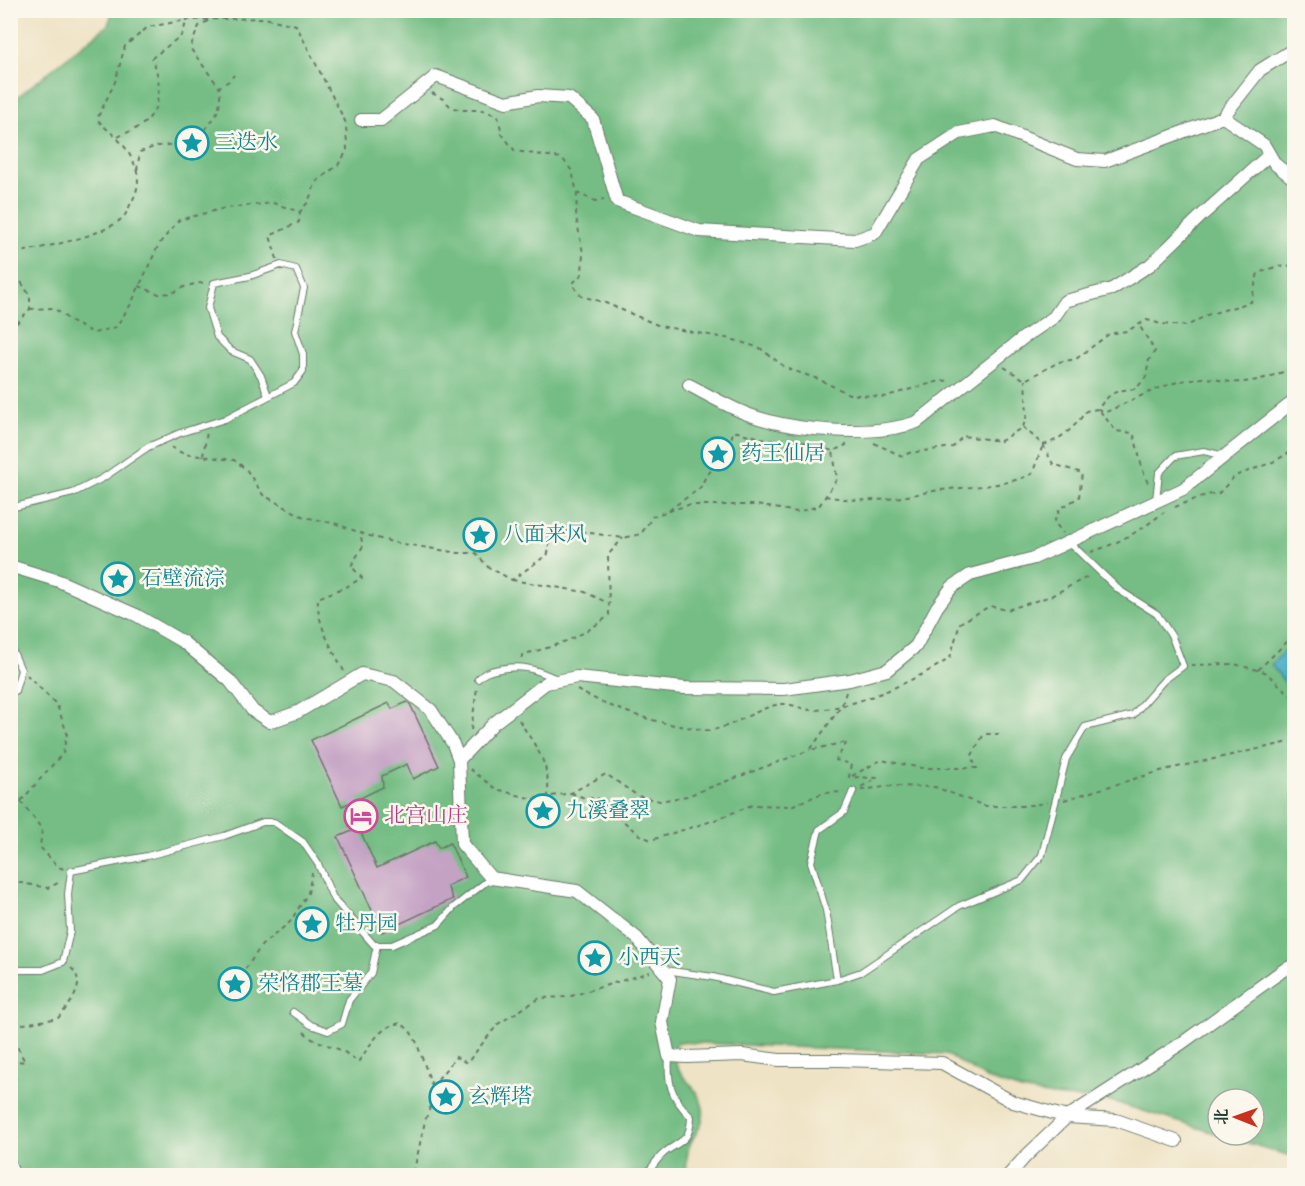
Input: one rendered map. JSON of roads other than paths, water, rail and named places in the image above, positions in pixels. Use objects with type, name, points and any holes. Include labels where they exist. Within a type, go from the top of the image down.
[{"type":"street","points":[[361,120],[381,120],[436,76],[506,102],[538,96],[569,98],[593,119],[617,201],[699,231],[855,240],[875,233],[918,159],[958,133],[995,126],[1077,159],[1105,161],[1223,117],[1260,70],[1294,49]]},
{"type":"street","points":[[1223,117],[1264,145],[1275,164],[1294,179]]},
{"type":"street","points":[[689,385],[749,415],[798,426],[845,431],[897,429],[917,422],[1054,316],[1065,301],[1112,289],[1150,265],[1269,155]]},
{"type":"street","points":[[459,760],[494,723],[546,683],[560,680],[577,677],[684,687],[784,689],[850,680],[887,670],[916,646],[937,607],[952,587],[970,575],[1034,558],[1183,489],[1294,401]]},
{"type":"street","points":[[10,566],[59,580],[136,615],[183,642],[230,681],[253,711],[270,722],[298,712],[362,674],[394,681],[431,710],[453,744],[459,760],[462,844],[491,878],[577,891],[637,938],[670,979],[662,1022],[669,1056],[742,1055],[780,1060],[942,1063],[1013,1102],[1067,1117],[1116,1120],[1176,1141]]},
{"type":"street","points":[[1008,1176],[1067,1117],[1294,965]]},
{"type":"lane","points":[[10,508],[73,493],[103,478],[148,447],[180,433],[208,425],[268,396],[294,383],[303,371],[303,354],[295,331],[304,288],[296,268],[281,265],[250,276],[214,283],[208,308],[217,337],[231,351],[250,359],[261,376],[268,396]]},
{"type":"lane","points":[[1156,500],[1159,473],[1175,456],[1204,451],[1225,457]]},
{"type":"lane","points":[[662,969],[713,977],[774,992],[837,980],[861,972],[959,906],[1022,880],[1042,855],[1066,759],[1085,728],[1133,715],[1164,680],[1183,666],[1172,637],[1156,614],[1119,590],[1070,543]]},
{"type":"lane","points":[[10,645],[21,670],[15,691],[10,694]]},
{"type":"lane","points":[[478,679],[484,673],[513,666],[533,668],[560,680]]},
{"type":"lane","points":[[837,980],[826,910],[811,862],[819,830],[844,812],[853,791]]},
{"type":"lane","points":[[10,970],[43,970],[63,962],[70,931],[68,894],[71,871],[147,856],[224,836],[263,822],[274,822],[303,842],[314,858],[333,898],[374,945],[392,945],[438,925],[454,907],[491,878]]},
{"type":"lane","points":[[293,1012],[311,1026],[328,1031],[342,1024],[349,1000],[371,973],[377,945]]},
{"type":"lane","points":[[646,1176],[663,1154],[684,1141],[691,1124],[691,1117],[679,1105],[668,1079],[669,1056]]},
{"type":"lane","points":[[10,1156],[17,1176]]},
{"type":"water","points":[[1294,641],[1294,694],[1271,665]]},
{"type":"place","name":"三迭水","points":[[192,143]]},
{"type":"place","name":"药王仙居","points":[[718,454]]},
{"type":"place","name":"八面来风","points":[[480,535]]},
{"type":"place","name":"石壁流淙","points":[[118,579]]},
{"type":"place","name":"九溪叠翠","points":[[543,811]]},
{"type":"place","name":"北宫山庄","points":[[361,816]]},
{"type":"place","name":"牡丹园","points":[[312,924]]},
{"type":"place","name":"小西天","points":[[595,958]]},
{"type":"place","name":"荣恪郡王墓","points":[[235,984]]},
{"type":"place","name":"玄辉塔","points":[[446,1097]]}]
